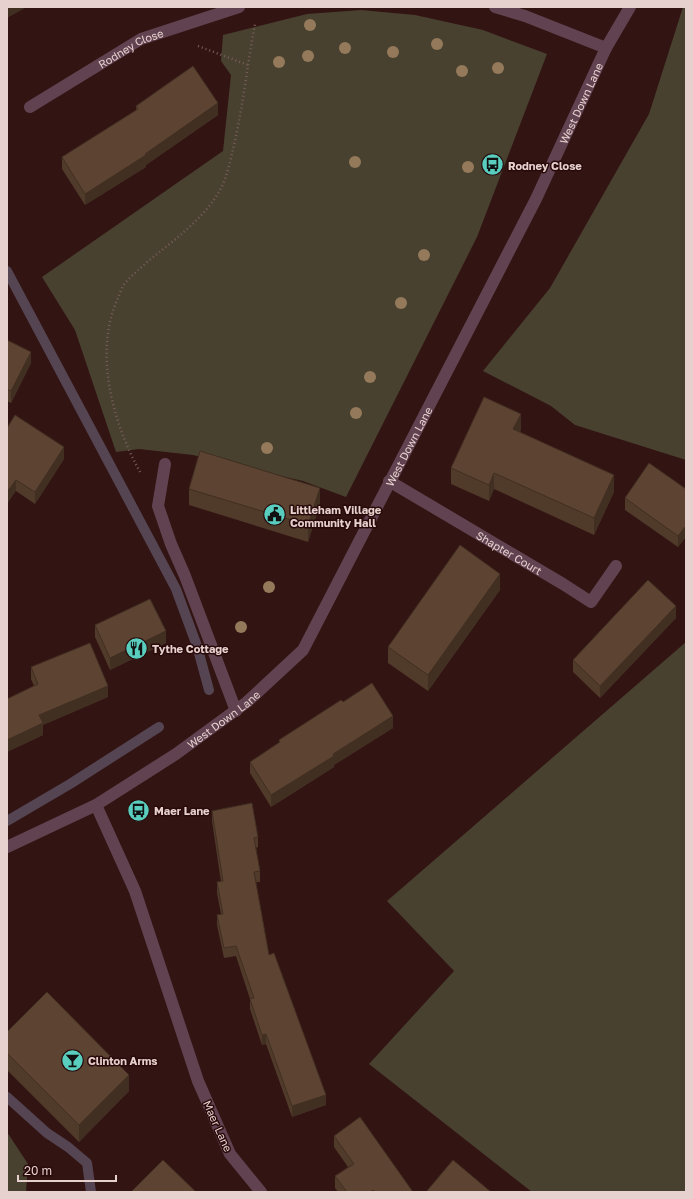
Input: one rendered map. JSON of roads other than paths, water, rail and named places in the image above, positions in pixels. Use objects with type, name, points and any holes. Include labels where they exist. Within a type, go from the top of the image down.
[{"type":"street","name":"Rodney Close","points":[[30,107],[141,39],[239,7]]},
{"type":"street","points":[[495,7],[525,16],[606,48]]},
{"type":"street","name":"West Down Lane","points":[[7,847],[96,805],[176,754],[236,711],[304,650],[389,481],[536,199],[606,48],[630,7]]},
{"type":"street","points":[[165,464],[158,506],[171,544],[186,576],[236,711]]},
{"type":"street","name":"Shapter Court","points":[[389,481],[591,602],[616,566]]},
{"type":"street","name":"Maer Lane","points":[[96,805],[135,891],[164,981],[204,1094],[230,1154],[260,1192]]},
{"type":"waterway","points":[[7,271],[176,589],[197,646],[209,690]]},
{"type":"waterway","points":[[7,821],[70,784],[159,727]]},
{"type":"waterway","points":[[7,1097],[47,1133],[68,1147],[87,1163],[91,1192]]},
{"type":"place","name":"Rodney Close","points":[[492,165]]},
{"type":"place","name":"Littleham Village Community Hall","points":[[275,515]]},
{"type":"place","name":"Tythe Cottage","points":[[137,648]]},
{"type":"place","name":"Maer Lane","points":[[139,810]]},
{"type":"place","name":"Clinton Arms","points":[[72,1060]]}]
